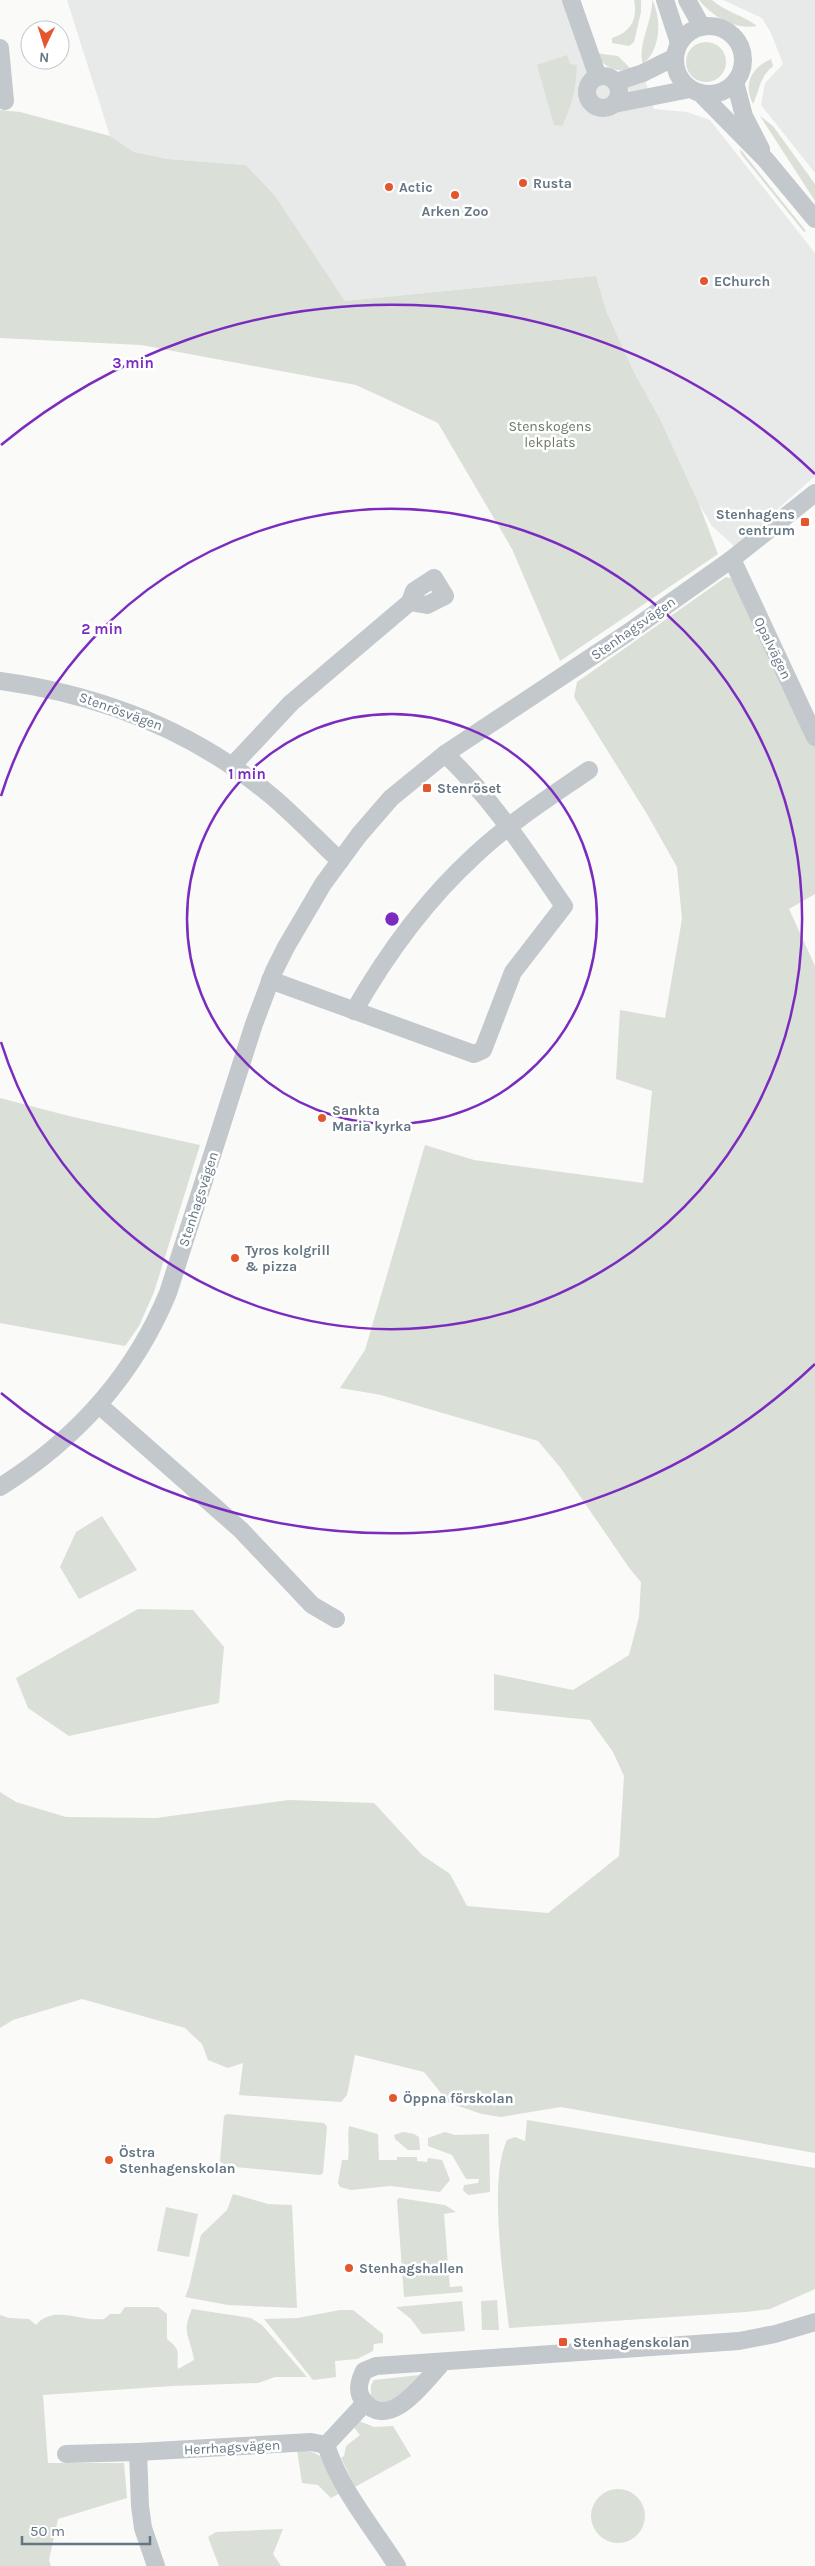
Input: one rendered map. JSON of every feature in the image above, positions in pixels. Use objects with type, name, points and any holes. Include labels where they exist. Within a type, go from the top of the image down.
[{"type":"street","points":[[571,0],[598,76]]},
{"type":"street","points":[[665,0],[677,50],[677,73],[766,160],[815,219]]},
{"type":"street","points":[[687,0],[702,28]]},
{"type":"street","points":[[614,104],[619,94],[616,82],[607,76],[598,76],[593,79],[588,89],[590,99],[601,107],[695,91],[711,94],[723,91],[735,82],[743,62],[741,50],[735,38],[722,29],[702,28],[687,34],[677,50],[643,73],[616,82]]},
{"type":"street","points":[[0,48],[5,101]]},
{"type":"street","points":[[735,82],[744,116],[766,160]]},
{"type":"street","name":"Stenhagsvägen","points":[[0,1487],[62,1442],[99,1405],[154,1328],[168,1293],[254,1024],[270,980],[286,947],[323,884],[391,798],[445,754],[626,634],[732,559],[815,493]]},
{"type":"street","name":"Opalvägen","points":[[732,559],[815,737]]},
{"type":"street","points":[[232,766],[291,703],[410,602]]},
{"type":"street","name":"Stenrösvägen","points":[[0,681],[37,686],[114,706],[151,720],[189,739],[232,766],[275,799],[340,861]]},
{"type":"street","points":[[270,980],[474,1054],[482,1050],[513,972],[564,906],[508,827],[462,771],[445,754]]},
{"type":"street","points":[[354,1011],[371,982],[422,911],[473,856],[508,827],[589,770]]},
{"type":"street","points":[[99,1405],[240,1530],[312,1605],[336,1620]]},
{"type":"street","points":[[442,2363],[403,2405],[394,2410],[377,2410],[365,2403],[360,2396],[360,2379],[364,2371],[376,2366],[442,2363],[739,2341],[775,2334],[815,2322]]},
{"type":"street","points":[[365,2403],[326,2445],[331,2460],[372,2533],[397,2566]]},
{"type":"street","name":"Herrhagsvägen","points":[[66,2454],[138,2452],[311,2442],[326,2445]]},
{"type":"street","points":[[138,2452],[140,2506],[143,2528],[156,2566]]},
{"type":"shaded area","points":[[67,0],[571,0],[601,76],[612,78],[643,73],[654,109],[687,112],[710,120],[815,253],[815,476],[735,547],[712,526],[699,504],[660,419],[635,374],[607,313],[596,276],[345,301],[276,197],[246,165],[168,159],[134,152],[110,136]]},
{"type":"shaded area","points":[[723,0],[815,0],[815,173],[761,105],[765,83],[783,64],[771,33],[762,18]]},
{"type":"green space","points":[[634,0],[641,0],[641,12],[634,42],[629,46],[612,43],[612,38],[624,32],[632,24],[635,13]]},
{"type":"green space","points":[[652,0],[657,16],[658,34],[653,51],[643,64],[643,41],[652,8]]},
{"type":"green space","points":[[699,0],[712,0],[757,26],[741,26],[725,21],[711,12]]},
{"type":"green space","points":[[702,42],[710,42],[717,45],[723,51],[726,62],[723,73],[717,79],[710,82],[702,82],[695,79],[689,73],[686,66],[686,58],[689,51],[695,45]]},
{"type":"green space","points":[[595,53],[618,56],[631,69],[619,70],[610,68]]},
{"type":"green space","points":[[567,55],[570,64],[577,65],[574,89],[571,104],[562,126],[554,125],[537,65]]},
{"type":"green space","points":[[771,59],[773,66],[762,79],[753,104],[749,90],[751,77],[758,67]]},
{"type":"green space","name":"Stenskogens lekplats","points":[[0,110],[20,112],[110,136],[134,152],[168,159],[246,165],[276,197],[345,301],[596,276],[607,313],[635,374],[660,419],[699,504],[718,554],[560,661],[512,549],[438,423],[356,385],[141,345],[0,338]]},
{"type":"green space","points":[[760,116],[773,126],[815,184],[815,201]]},
{"type":"green space","points":[[740,149],[806,231],[804,232],[741,154]]},
{"type":"green space","points":[[726,577],[740,581],[815,737],[815,894],[789,909],[815,966],[815,2153],[561,2107],[501,2117],[482,2114],[449,2103],[424,2072],[355,2055],[347,2095],[341,2102],[239,2095],[243,2063],[228,2068],[208,2060],[202,2044],[185,2028],[82,1999],[13,2020],[0,2028],[0,1792],[16,1802],[66,1817],[156,1818],[289,1800],[374,1803],[422,1855],[450,1874],[467,1906],[548,1913],[619,1856],[624,1776],[613,1752],[590,1720],[494,1710],[494,1674],[573,1690],[629,1655],[639,1617],[641,1582],[630,1569],[560,1467],[538,1441],[381,1395],[340,1388],[365,1350],[425,1145],[474,1160],[643,1183],[652,1091],[616,1079],[620,1010],[665,1018],[682,919],[677,867],[647,814],[574,697],[577,682]]},
{"type":"green space","points":[[0,1098],[73,1117],[200,1145],[154,1292],[139,1326],[125,1346],[0,1323]]},
{"type":"green space","points":[[102,1516],[137,1570],[79,1599],[60,1567],[76,1532]]},
{"type":"green space","points":[[138,1609],[193,1610],[224,1647],[219,1703],[69,1736],[28,1708],[16,1678]]},
{"type":"green space","points":[[227,2114],[324,2123],[327,2127],[323,2173],[320,2175],[225,2166],[220,2161],[224,2116]]},
{"type":"green space","points":[[527,2120],[815,2168],[815,2289],[770,2309],[509,2328],[499,2232],[499,2180],[501,2158],[507,2140],[515,2137],[525,2141]]},
{"type":"green space","points":[[349,2126],[378,2134],[379,2160],[397,2160],[397,2157],[417,2157],[417,2161],[427,2162],[428,2158],[442,2160],[450,2180],[440,2192],[390,2186],[351,2190],[340,2187],[338,2183],[342,2160],[348,2160]]},
{"type":"green space","points":[[403,2132],[419,2137],[420,2150],[408,2150],[395,2139],[394,2135]]},
{"type":"green space","points":[[445,2132],[455,2135],[489,2134],[490,2192],[468,2195],[463,2190],[464,2185],[478,2183],[479,2179],[466,2179],[452,2155],[428,2146],[428,2138]]},
{"type":"green space","points":[[233,2194],[268,2204],[292,2205],[297,2308],[228,2305],[185,2297],[201,2235],[227,2210]]},
{"type":"green space","points":[[399,2198],[445,2205],[456,2212],[444,2214],[449,2278],[450,2287],[462,2286],[463,2292],[404,2297],[397,2200]]},
{"type":"green space","points":[[166,2207],[198,2214],[189,2257],[157,2251]]},
{"type":"green space","points":[[497,2300],[499,2330],[482,2330],[481,2301]]},
{"type":"green space","points":[[462,2301],[465,2331],[422,2334],[411,2319],[396,2307]]},
{"type":"green space","points":[[125,2307],[158,2307],[167,2314],[167,2339],[178,2352],[178,2369],[194,2360],[187,2334],[187,2324],[192,2309],[251,2318],[262,2325],[307,2377],[275,2377],[258,2383],[172,2386],[43,2395],[48,2463],[124,2463],[127,2498],[58,2519],[49,2560],[51,2566],[0,2566],[0,2315],[9,2318],[29,2319],[36,2325],[43,2319],[59,2315],[104,2319],[110,2314],[120,2314]]},
{"type":"green space","points":[[340,2310],[353,2310],[383,2334],[383,2343],[374,2344],[373,2351],[357,2359],[335,2361],[336,2377],[313,2380],[264,2319],[298,2318]]},
{"type":"green space","points":[[420,2375],[394,2403],[379,2404],[371,2397],[371,2385],[374,2380]]},
{"type":"green space","points":[[359,2421],[374,2427],[393,2426],[411,2456],[355,2487],[341,2458],[344,2456],[346,2446],[360,2435],[353,2426]]},
{"type":"green space","points":[[297,2450],[316,2453],[322,2457],[342,2492],[331,2498],[318,2485],[302,2483]]},
{"type":"green space","points":[[618,2489],[628,2491],[637,2497],[643,2506],[645,2516],[643,2526],[637,2535],[628,2541],[618,2543],[608,2541],[599,2535],[593,2526],[591,2516],[593,2506],[599,2497],[608,2491]]},
{"type":"green space","points":[[283,2529],[273,2554],[281,2566],[219,2566],[208,2537],[216,2532]]},
{"type":"place","name":"Rusta","points":[[523,183]]},
{"type":"place","name":"Actic","points":[[389,187]]},
{"type":"place","name":"Arken Zoo","points":[[455,195]]},
{"type":"place","name":"EChurch","points":[[704,281]]},
{"type":"place","name":"Stenhagens centrum","points":[[805,522]]},
{"type":"place","name":"Stenröset","points":[[427,788]]},
{"type":"place","name":"Sankta Maria kyrka","points":[[322,1118]]},
{"type":"place","name":"Tyros kolgrill & pizza","points":[[235,1258]]},
{"type":"place","name":"Öppna förskolan","points":[[393,2098]]},
{"type":"place","name":"Östra Stenhagenskolan","points":[[109,2160]]},
{"type":"place","name":"Stenhagshallen","points":[[349,2268]]},
{"type":"place","name":"Stenhagenskolan","points":[[563,2342]]}]
